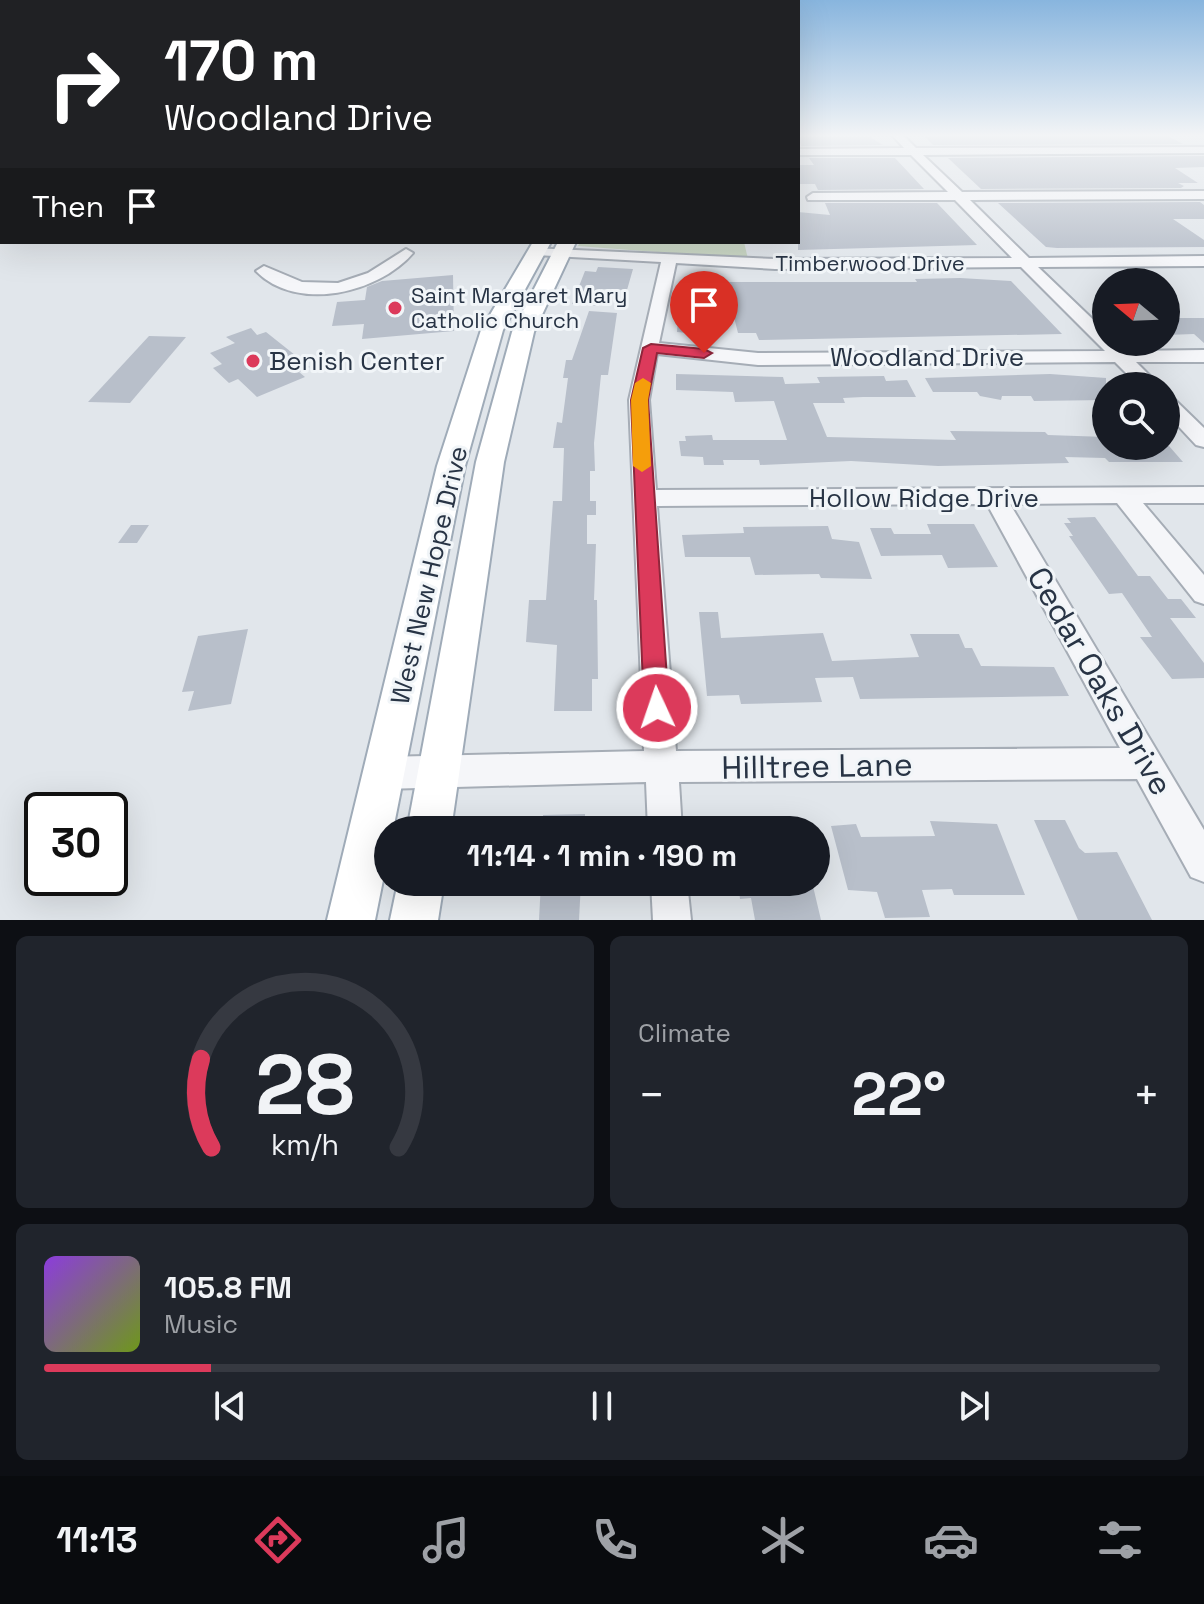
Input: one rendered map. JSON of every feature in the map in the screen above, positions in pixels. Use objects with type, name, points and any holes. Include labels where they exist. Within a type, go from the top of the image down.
[{"type":"main road","name":"West New Hope Drive","points":[[431,816],[490,462],[523,332],[551,247]]},
{"type":"main road","name":"West New Hope Drive","points":[[351,920],[451,466],[492,330],[551,247]]},
{"type":"main road","points":[[414,920],[418,896]]},
{"type":"street","points":[[942,179],[1022,263],[1092,329]]},
{"type":"street","points":[[813,197],[1204,195]]},
{"type":"street","name":"Timberwood Drive","points":[[551,247],[670,261],[1204,261]]},
{"type":"street","points":[[264,271],[296,288],[335,288],[381,274],[406,253]]},
{"type":"street","points":[[664,816],[639,400],[665,268],[670,261]]},
{"type":"street","name":"Woodland Drive","points":[[651,348],[758,359],[1120,356]]},
{"type":"street","points":[[1120,356],[1136,372]]},
{"type":"street","name":"Woodland Drive","points":[[1180,356],[1204,356]]},
{"type":"street","points":[[1180,416],[1204,440]]},
{"type":"street","name":"Hollow Ridge Drive","points":[[644,498],[1204,495]]},
{"type":"street","points":[[1124,496],[1204,594]]},
{"type":"street","name":"Cedar Oaks Drive","points":[[995,498],[1204,864]]},
{"type":"street","name":"Hilltree Lane","points":[[383,773],[1148,763]]},
{"type":"street","points":[[670,896],[672,920]]},
{"type":"green space","points":[[744,244],[748,259],[578,246]]},
{"type":"building","points":[[800,179],[915,179],[924,189],[818,190],[815,184],[800,184]]},
{"type":"building","points":[[970,179],[1192,179],[1198,183],[1178,183],[1184,186],[1181,188],[981,189]]},
{"type":"building","points":[[1200,202],[1204,205],[1204,219],[1173,219],[1204,240],[1204,247],[1057,248],[1046,247],[998,203]]},
{"type":"building","points":[[825,203],[937,203],[977,245],[798,250],[800,212],[830,215]]},
{"type":"building","points":[[598,267],[633,269],[627,290],[601,289],[600,306],[572,304],[585,271],[596,272]]},
{"type":"building","name":"Saint Margaret Mary Catholic Church","points":[[453,275],[454,331],[362,339],[364,324],[332,326],[337,302],[365,300],[367,287],[382,281]]},
{"type":"building","points":[[915,279],[1011,281],[1062,334],[759,340],[756,333],[738,333],[725,282],[917,282]]},
{"type":"building","points":[[589,311],[617,313],[608,375],[601,375],[594,443],[595,471],[590,471],[590,501],[596,501],[596,515],[587,515],[587,544],[596,544],[594,600],[597,600],[598,679],[592,679],[592,711],[554,711],[557,645],[526,642],[529,600],[546,600],[553,501],[562,501],[564,448],[553,448],[557,422],[562,423],[568,378],[563,378],[566,360],[572,360]]},
{"type":"building","points":[[678,318],[721,321],[720,336],[677,332]]},
{"type":"building","points":[[1180,318],[1204,318],[1204,343],[1194,334],[1180,334]]},
{"type":"building","name":"Benish Center","points":[[251,328],[257,335],[266,332],[310,367],[299,372],[305,377],[257,397],[238,379],[229,383],[213,368],[222,364],[210,353],[235,343],[226,337]]},
{"type":"building","points":[[149,336],[186,337],[130,403],[88,402]]},
{"type":"building","points":[[676,374],[783,377],[785,384],[820,383],[817,377],[884,376],[886,381],[907,380],[916,397],[843,398],[845,403],[813,403],[827,437],[956,440],[950,431],[1045,432],[1048,435],[1092,437],[1092,458],[1065,457],[1069,463],[938,466],[851,461],[760,465],[759,460],[723,460],[724,465],[704,465],[703,457],[681,456],[679,441],[686,441],[685,436],[712,435],[713,440],[787,440],[774,401],[735,402],[733,392],[676,390]]},
{"type":"building","points":[[1050,374],[1092,377],[1092,400],[1034,401],[1031,396],[1002,396],[1001,400],[980,396],[977,392],[933,392],[925,378]]},
{"type":"building","points":[[1180,459],[1183,462],[1107,460]]},
{"type":"building","points":[[1095,517],[1138,576],[1150,576],[1168,599],[1181,599],[1196,618],[1170,618],[1204,663],[1204,678],[1172,679],[1140,637],[1152,637],[1122,593],[1109,594],[1069,536],[1073,536],[1064,523],[1071,523],[1067,518]]},
{"type":"building","points":[[927,524],[974,524],[998,567],[948,568],[942,555],[881,556],[870,528],[891,528],[894,534],[931,534]]},
{"type":"building","points":[[131,525],[149,525],[137,543],[118,543]]},
{"type":"building","points":[[828,526],[832,539],[859,542],[872,579],[821,578],[819,574],[755,575],[750,557],[685,557],[682,535],[744,533],[743,527]]},
{"type":"building","points":[[699,612],[718,612],[721,638],[823,633],[832,661],[919,657],[910,634],[959,634],[965,648],[972,648],[981,666],[1054,667],[1069,696],[860,699],[853,677],[815,678],[822,702],[741,704],[739,695],[707,696]]},
{"type":"building","points":[[248,629],[231,704],[188,711],[194,691],[182,692],[198,636]]},
{"type":"building","points":[[585,814],[585,816],[543,816]]},
{"type":"building","points":[[1034,820],[1065,820],[1079,848],[1085,853],[1117,852],[1152,920],[1078,920]]},
{"type":"building","points":[[930,821],[997,824],[1025,895],[954,895],[952,889],[922,890],[930,917],[885,918],[877,892],[848,890],[831,826],[856,824],[861,837],[935,836]]},
{"type":"building","points":[[540,896],[580,896],[579,920],[539,920]]},
{"type":"building","points":[[740,896],[815,896],[821,920],[755,920],[751,898],[740,899]]},
{"type":"slow traffic","points":[[642,466],[639,400],[643,383]]},
{"type":"place","name":"Saint Margaret Mary Catholic Church","points":[[395,308]]},
{"type":"place","name":"Benish Center","points":[[253,361]]},
{"type":"route","points":[[657,708],[639,400],[651,348],[704,353]]}]
